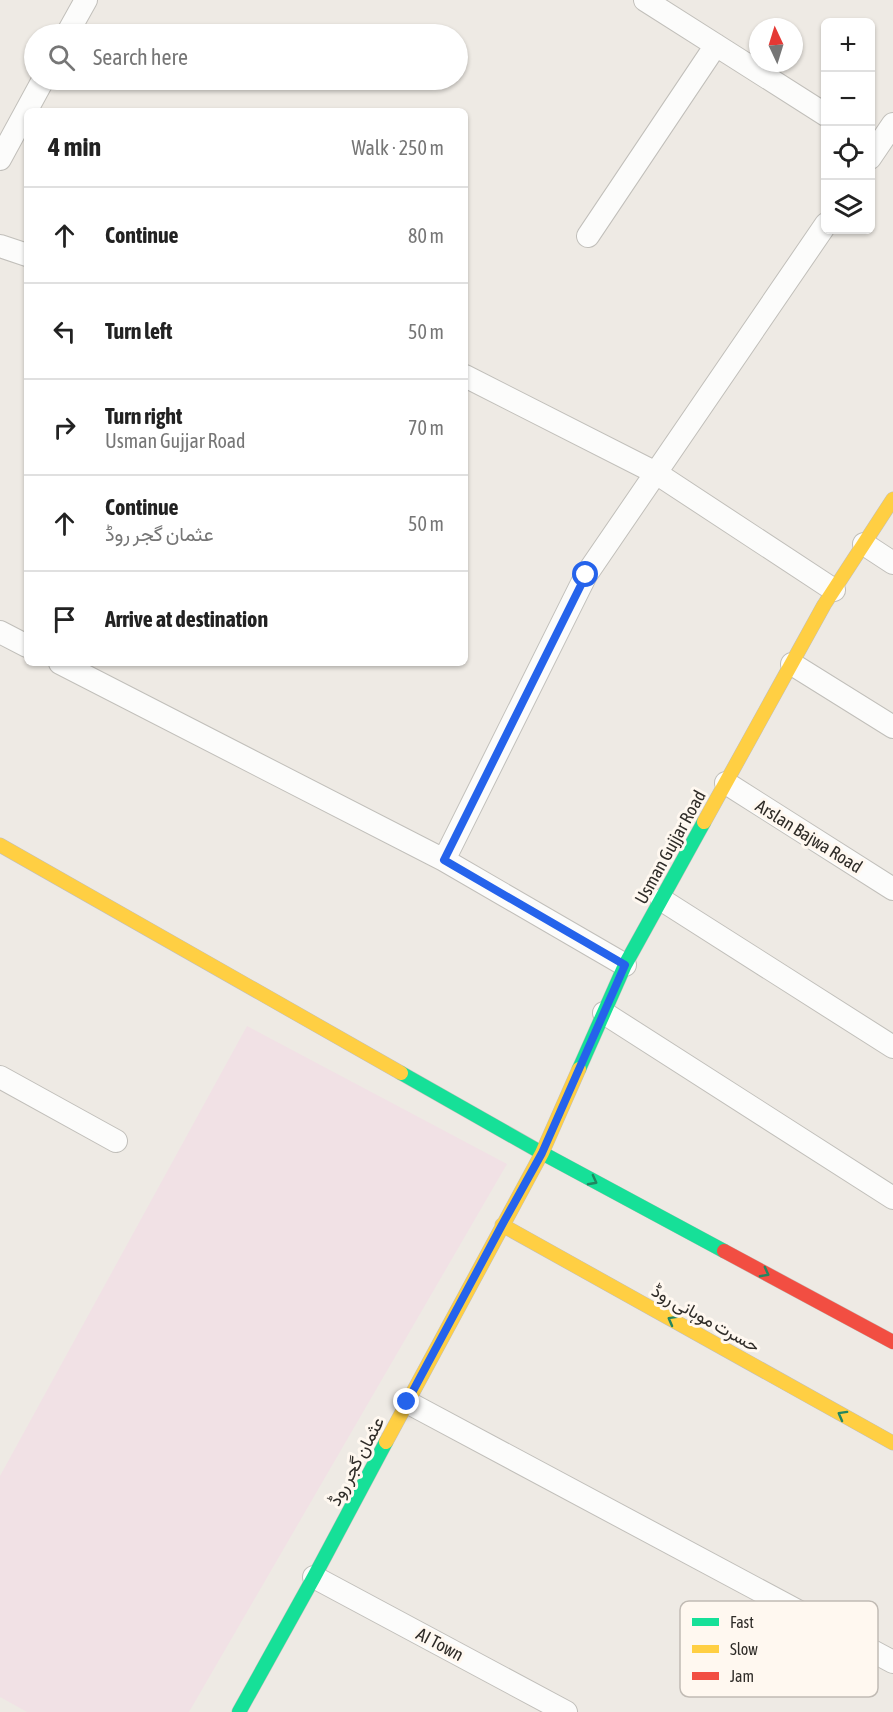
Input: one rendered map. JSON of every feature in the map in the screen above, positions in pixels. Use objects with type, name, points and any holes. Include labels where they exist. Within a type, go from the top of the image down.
[{"type":"street","points":[[73,24],[86,0]]},
{"type":"street","points":[[645,0],[821,112]]},
{"type":"street","points":[[588,236],[716,45]]},
{"type":"street","points":[[28,108],[38,90]]},
{"type":"street","points":[[0,159],[24,115]]},
{"type":"street","points":[[878,151],[893,124]]},
{"type":"street","points":[[444,860],[586,575],[821,230]]},
{"type":"street","points":[[0,246],[24,254]]},
{"type":"street","points":[[468,378],[656,473],[834,590]]},
{"type":"street","name":"Usman Gujjar Road","points":[[502,1225],[542,1153],[625,965],[834,590],[893,499]]},
{"type":"street","points":[[864,544],[893,563]]},
{"type":"street","points":[[0,632],[24,644]]},
{"type":"street","points":[[792,664],[893,727]]},
{"type":"street","points":[[66,666],[444,860],[625,965]]},
{"type":"street","name":"Arslan Bajwa Road","points":[[726,783],[893,889]]},
{"type":"street","points":[[0,845],[542,1153],[893,1342]]},
{"type":"street","points":[[662,900],[893,1047]]},
{"type":"street","points":[[604,1013],[893,1198]]},
{"type":"street","points":[[0,1077],[116,1141]]},
{"type":"street","name":"عثمان گجر روڈ","points":[[239,1712],[314,1577],[502,1225]]},
{"type":"street","name":"حسرت موہانی روڈ","points":[[502,1225],[893,1443]]},
{"type":"street","points":[[407,1402],[779,1601]]},
{"type":"street","name":"AI Town","points":[[314,1577],[566,1712]]},
{"type":"street","points":[[878,1654],[893,1662]]},
{"type":"shaded area","points":[[247,1026],[507,1164],[189,1712],[27,1712],[0,1697],[0,1476]]},
{"type":"traffic: fast","points":[[579,1069],[625,965],[704,822]]},
{"type":"traffic: fast","points":[[401,1073],[542,1153],[724,1251]]},
{"type":"traffic: fast","points":[[239,1712],[386,1442]]},
{"type":"traffic: slow","points":[[704,822],[824,605],[893,499]]},
{"type":"traffic: slow","points":[[0,845],[401,1073]]},
{"type":"traffic: slow","points":[[386,1442],[542,1153],[579,1069]]},
{"type":"traffic: slow","points":[[502,1225],[893,1443]]},
{"type":"traffic: jam","points":[[724,1251],[893,1342]]},
{"type":"route","points":[[407,1402],[542,1153],[625,965],[444,860],[586,575]]}]
